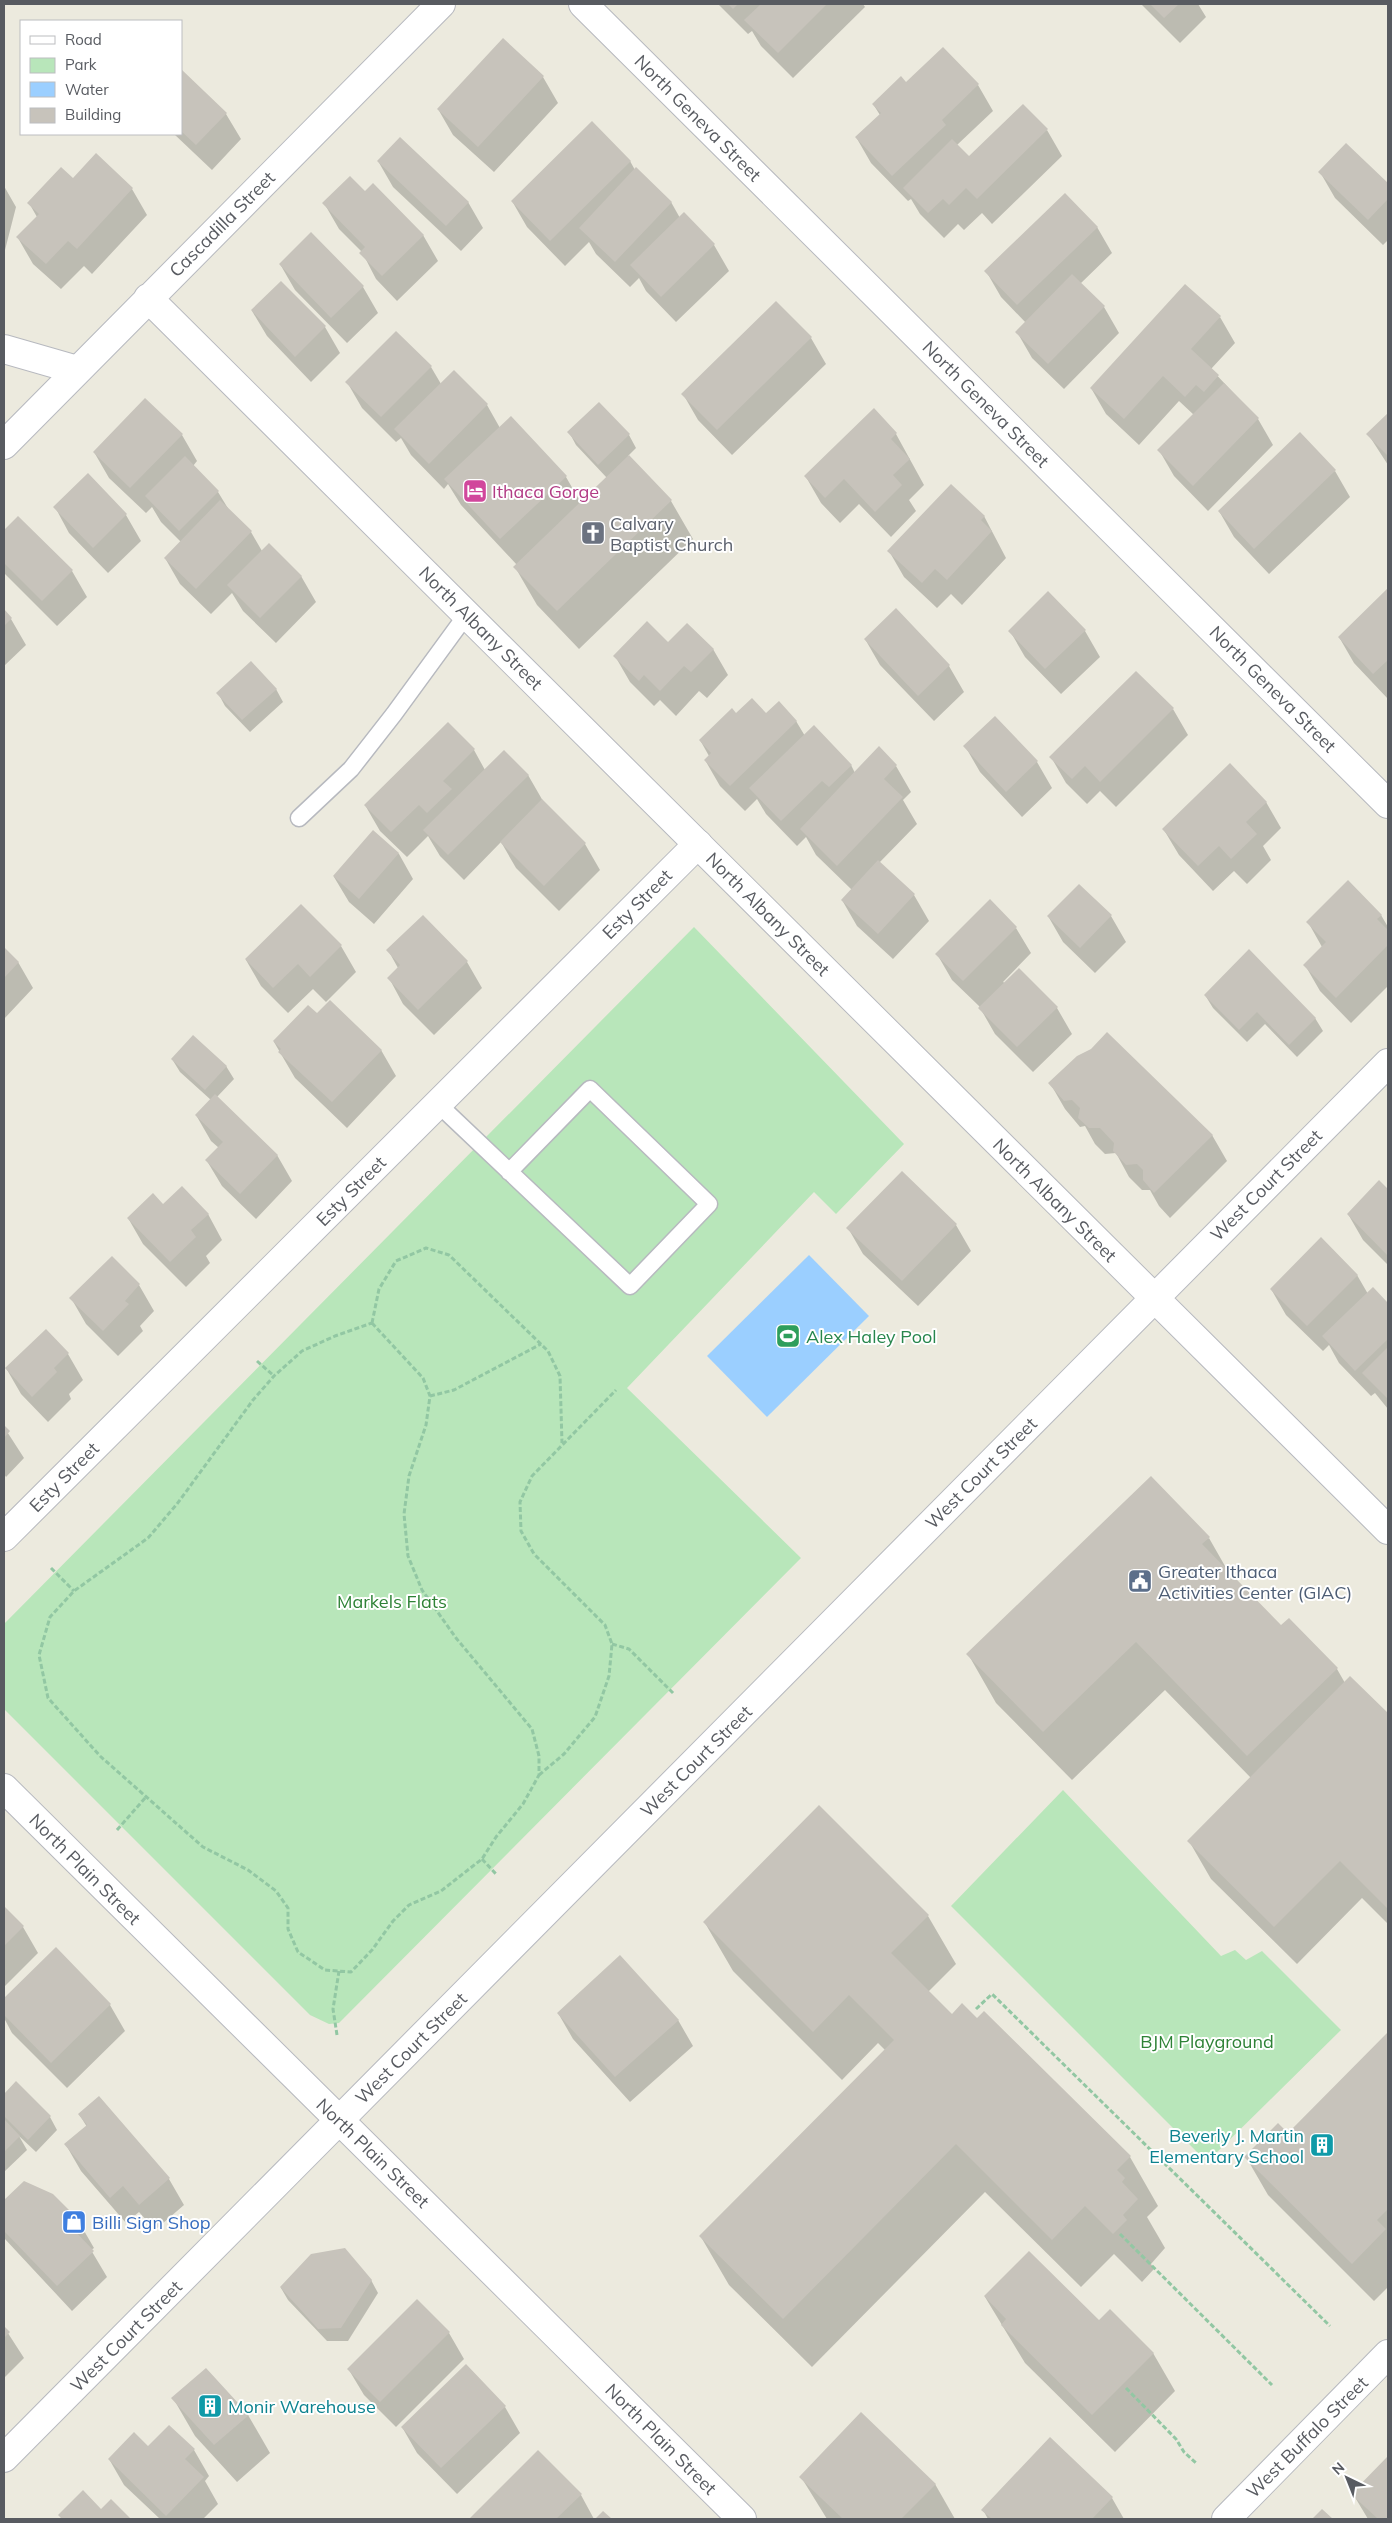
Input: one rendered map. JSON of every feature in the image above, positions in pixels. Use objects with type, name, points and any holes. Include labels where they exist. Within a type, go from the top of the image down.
[{"type":"street","name":"Cascadilla Street","points":[[4,445],[442,4]]},
{"type":"street","name":"North Geneva Street","points":[[583,4],[1388,804]]},
{"type":"street","name":"North Albany Street","points":[[148,298],[1388,1530]]},
{"type":"street","points":[[4,349],[77,370]]},
{"type":"street","name":"Esty Street","points":[[4,1538],[698,844]]},
{"type":"street","name":"West Court Street","points":[[4,2458],[1388,1063]]},
{"type":"street","name":"North Plain Street","points":[[4,1788],[742,2519]]},
{"type":"street","name":"West Buffalo Street","points":[[1226,2519],[1388,2354]]},
{"type":"lane","points":[[299,818],[351,769],[394,714],[466,614]]},
{"type":"lane","points":[[438,1104],[630,1286],[709,1204],[590,1089],[510,1172]]},
{"type":"path","points":[[372,1323],[379,1289],[396,1261],[426,1248],[449,1255],[548,1351],[560,1376],[562,1444]]},
{"type":"path","points":[[372,1323],[335,1336],[302,1351],[274,1376],[253,1400],[177,1504],[148,1538],[74,1591],[50,1617],[39,1655],[48,1698],[100,1756],[203,1847],[248,1870],[276,1891],[288,1908],[288,1929],[298,1952],[325,1970],[350,1972],[372,1950],[393,1921],[409,1905],[440,1890],[482,1859],[496,1837],[523,1804],[539,1776],[564,1754],[596,1717],[609,1676],[612,1644],[605,1625],[534,1554],[521,1531],[520,1502],[532,1476],[616,1390]]},
{"type":"path","points":[[372,1323],[424,1378],[430,1396],[426,1425],[408,1485],[404,1514],[408,1556],[422,1590],[456,1638],[532,1729],[539,1756],[539,1776]]},
{"type":"path","points":[[430,1396],[454,1390],[541,1344]]},
{"type":"path","points":[[257,1361],[274,1376]]},
{"type":"path","points":[[51,1568],[74,1591]]},
{"type":"path","points":[[612,1644],[629,1649],[674,1694]]},
{"type":"path","points":[[116,1830],[146,1797]]},
{"type":"path","points":[[482,1859],[496,1874]]},
{"type":"path","points":[[336,2035],[333,2009],[339,1971]]},
{"type":"path","points":[[976,2009],[992,1994],[1330,2326]]},
{"type":"path","points":[[1120,2234],[1272,2385]]},
{"type":"path","points":[[1126,2388],[1176,2439],[1184,2452],[1196,2463]]},
{"type":"green space","name":"Markels Flats","points":[[694,927],[904,1144],[836,1214],[814,1192],[627,1388],[801,1558],[339,2023],[329,2024],[310,2015],[4,1709],[4,1624]]},
{"type":"green space","name":"BJM Playground","points":[[1063,1790],[1221,1956],[1235,1950],[1246,1960],[1262,1951],[1341,2030],[1207,2162],[951,1906]]},
{"type":"water","name":"Alex Haley Pool","points":[[809,1255],[869,1316],[767,1417],[707,1356]]},
{"type":"building","points":[[728,4],[738,4],[733,9]]},
{"type":"building","points":[[761,4],[827,4],[778,53],[744,20]]},
{"type":"building","points":[[1150,4],[1179,4],[1164,18]]},
{"type":"building","points":[[503,38],[544,76],[478,147],[437,109]]},
{"type":"building","points":[[943,47],[979,84],[942,120],[946,125],[892,176],[855,137],[881,113],[872,104],[901,76],[906,82]]},
{"type":"building","points":[[182,70],[227,113],[196,145],[182,132]]},
{"type":"building","points":[[1023,104],[1048,129],[977,199],[966,188],[949,205],[943,199],[928,213],[903,188],[952,139],[969,156]]},
{"type":"building","points":[[592,121],[631,161],[550,241],[511,201]]},
{"type":"building","points":[[400,137],[469,202],[446,226],[377,161]]},
{"type":"building","points":[[1346,143],[1388,183],[1388,199],[1368,220],[1318,172]]},
{"type":"building","points":[[96,153],[133,188],[77,249],[68,241],[46,264],[16,237],[39,214],[27,203],[61,167],[73,178]]},
{"type":"building","points":[[636,167],[672,202],[615,262],[579,228]]},
{"type":"building","points":[[350,176],[365,191],[373,183],[424,235],[382,276],[359,253],[365,247],[322,203]]},
{"type":"building","points":[[1065,193],[1098,227],[1017,305],[984,271]]},
{"type":"building","points":[[684,212],[715,244],[661,297],[630,265]]},
{"type":"building","points":[[311,232],[364,286],[331,318],[279,264]]},
{"type":"building","points":[[1072,274],[1105,306],[1048,364],[1015,332]]},
{"type":"building","points":[[281,281],[326,326],[295,357],[251,310]]},
{"type":"building","points":[[1185,284],[1221,316],[1191,349],[1219,375],[1204,392],[1196,385],[1185,397],[1163,376],[1124,419],[1090,388]]},
{"type":"building","points":[[776,301],[812,337],[717,430],[681,394]]},
{"type":"building","points":[[396,331],[432,366],[381,417],[345,382]]},
{"type":"building","points":[[454,370],[488,404],[429,464],[394,429]]},
{"type":"building","points":[[1224,383],[1259,418],[1193,486],[1157,450]]},
{"type":"building","points":[[145,398],[183,434],[130,488],[93,452]]},
{"type":"building","points":[[599,402],[630,434],[598,465],[567,432]]},
{"type":"building","points":[[874,408],[897,433],[891,439],[910,459],[893,475],[902,485],[875,512],[844,479],[825,498],[804,476]]},
{"type":"building","points":[[1388,413],[1388,456],[1366,434]]},
{"type":"building","points":[[511,416],[567,476],[500,539],[444,479]]},
{"type":"building","points":[[1300,432],[1336,470],[1254,549],[1218,511]]},
{"type":"building","name":"Calvary Baptist Church","points":[[629,455],[672,500],[557,611],[513,567]]},
{"type":"building","points":[[185,456],[219,491],[179,531],[145,496]]},
{"type":"building","points":[[88,473],[127,514],[93,548],[53,507]]},
{"type":"building","points":[[951,484],[985,516],[981,520],[992,531],[947,580],[935,569],[922,583],[887,551]]},
{"type":"building","points":[[220,500],[252,531],[196,589],[164,558]]},
{"type":"building","points":[[18,516],[73,570],[42,601],[4,563],[4,530]]},
{"type":"building","points":[[269,543],[302,576],[260,618],[227,585]]},
{"type":"building","points":[[1388,588],[1388,660],[1373,674],[1338,637]]},
{"type":"building","points":[[1048,591],[1086,630],[1045,669],[1008,631]]},
{"type":"building","points":[[896,608],[950,665],[918,696],[864,639]]},
{"type":"building","points":[[4,609],[12,618],[4,626]]},
{"type":"building","points":[[647,621],[668,642],[687,623],[714,649],[691,672],[684,666],[660,691],[644,675],[639,681],[613,656]]},
{"type":"building","points":[[251,661],[277,689],[242,720],[216,693]]},
{"type":"building","points":[[1136,671],[1174,708],[1100,782],[1085,766],[1072,779],[1049,757]]},
{"type":"building","points":[[752,698],[766,713],[779,701],[797,721],[730,786],[704,760],[711,753],[699,740],[732,708],[736,713]]},
{"type":"building","points":[[995,716],[1038,761],[1006,792],[963,746]]},
{"type":"building","points":[[448,722],[475,749],[443,781],[452,789],[427,813],[419,805],[391,832],[364,805]]},
{"type":"building","points":[[814,725],[852,765],[829,787],[822,781],[781,821],[749,788]]},
{"type":"building","points":[[879,746],[897,765],[884,779],[903,797],[837,866],[800,829]]},
{"type":"building","points":[[504,750],[529,775],[448,855],[423,830]]},
{"type":"building","points":[[1230,763],[1267,802],[1246,822],[1257,834],[1231,859],[1219,846],[1198,866],[1162,829]]},
{"type":"building","points":[[542,799],[586,843],[544,886],[500,842]]},
{"type":"building","points":[[373,830],[399,853],[359,899],[333,876]]},
{"type":"building","points":[[878,860],[915,894],[878,934],[841,900]]},
{"type":"building","points":[[1348,880],[1382,915],[1377,919],[1388,930],[1388,945],[1336,998],[1303,965],[1326,942],[1306,922]]},
{"type":"building","points":[[1079,884],[1112,915],[1080,948],[1047,916]]},
{"type":"building","points":[[990,899],[1017,927],[963,981],[935,954]]},
{"type":"building","points":[[301,904],[342,945],[310,977],[298,964],[273,988],[245,959]]},
{"type":"building","points":[[423,915],[468,961],[418,1010],[387,978],[400,965],[386,950]]},
{"type":"building","points":[[4,947],[19,962],[4,978]]},
{"type":"building","points":[[1249,949],[1316,1018],[1289,1045],[1257,1012],[1239,1030],[1204,995]]},
{"type":"building","points":[[1019,968],[1058,1007],[1017,1047],[978,1008]]},
{"type":"building","points":[[330,1000],[382,1050],[332,1102],[278,1052],[281,1049],[273,1041],[308,1005],[317,1013]]},
{"type":"building","points":[[1107,1032],[1213,1135],[1154,1193],[1143,1180],[1143,1170],[1137,1164],[1126,1165],[1113,1151],[1114,1143],[1100,1128],[1089,1128],[1078,1118],[1080,1108],[1072,1100],[1064,1101],[1048,1083],[1077,1056],[1091,1049]]},
{"type":"building","points":[[193,1035],[227,1066],[205,1090],[171,1059]]},
{"type":"building","points":[[215,1094],[278,1155],[240,1194],[205,1160],[223,1142],[195,1115]]},
{"type":"building","points":[[902,1171],[957,1224],[902,1281],[846,1228]]},
{"type":"building","points":[[1379,1180],[1388,1189],[1388,1256],[1347,1214]]},
{"type":"building","points":[[182,1186],[209,1214],[191,1230],[196,1237],[170,1262],[127,1218],[153,1193],[163,1204]]},
{"type":"building","points":[[1321,1237],[1358,1275],[1307,1326],[1270,1289]]},
{"type":"building","points":[[112,1256],[140,1284],[125,1301],[129,1304],[103,1331],[69,1298]]},
{"type":"building","points":[[1373,1287],[1388,1303],[1388,1339],[1355,1371],[1322,1336]]},
{"type":"building","points":[[46,1329],[69,1353],[54,1368],[57,1372],[32,1397],[5,1368]]},
{"type":"building","points":[[1388,1347],[1388,1399],[1362,1373]]},
{"type":"building","points":[[4,1425],[10,1431],[4,1438]]},
{"type":"building","name":"Greater Ithaca Activities Center (GIAC)","points":[[1151,1476],[1210,1537],[1202,1544],[1281,1625],[1289,1618],[1338,1668],[1247,1756],[1136,1642],[1043,1732],[966,1654]]},
{"type":"building","points":[[1350,1676],[1388,1713],[1388,1909],[1340,1861],[1274,1927],[1187,1841]]},
{"type":"building","points":[[819,1805],[929,1915],[891,1953],[952,2014],[962,2003],[977,2018],[984,2011],[1131,2156],[1117,2170],[1125,2178],[1122,2182],[1138,2199],[1123,2215],[1127,2220],[1113,2234],[1085,2206],[1052,2240],[956,2144],[783,2319],[699,2236],[894,2040],[849,1995],[813,2032],[703,1922]]},
{"type":"building","points":[[4,1906],[24,1926],[4,1946]]},
{"type":"building","points":[[56,1947],[111,2004],[51,2063],[4,2015],[4,1998]]},
{"type":"building","points":[[620,1955],[679,2020],[615,2077],[557,2013]]},
{"type":"building","name":"Beverly J. Martin Elementary School","points":[[1388,2032],[1388,2209],[1377,2220],[1386,2229],[1352,2264],[1244,2157],[1278,2123],[1288,2133]]},
{"type":"building","points":[[16,2081],[51,2116],[28,2140],[4,2116],[4,2094]]},
{"type":"building","points":[[99,2096],[170,2178],[139,2205],[123,2186],[110,2198],[64,2144],[87,2125],[78,2114]]},
{"type":"building","points":[[4,2119],[20,2136],[4,2152]]},
{"type":"building","points":[[24,2181],[53,2194],[80,2221],[72,2228],[94,2251],[57,2286],[4,2231],[4,2200]]},
{"type":"building","points":[[345,2248],[372,2280],[341,2328],[318,2329],[280,2287],[311,2254]]},
{"type":"building","points":[[1029,2251],[1099,2320],[1110,2309],[1154,2353],[1092,2415],[1001,2325],[1006,2319],[984,2296]]},
{"type":"building","points":[[417,2299],[450,2332],[380,2402],[347,2369]]},
{"type":"building","points":[[4,2326],[10,2332],[4,2338]]},
{"type":"building","points":[[466,2364],[506,2406],[441,2468],[401,2427]]},
{"type":"building","name":"Monir Warehouse","points":[[206,2368],[249,2415],[214,2445],[171,2398]]},
{"type":"building","points":[[861,2412],[936,2484],[901,2519],[843,2519],[799,2477]]},
{"type":"building","points":[[169,2425],[195,2449],[185,2459],[204,2477],[166,2516],[108,2459],[134,2432],[148,2446]]},
{"type":"building","points":[[1050,2437],[1113,2497],[1092,2519],[992,2519],[981,2510]]},
{"type":"building","points":[[538,2450],[582,2494],[556,2519],[469,2519]]},
{"type":"building","points":[[1387,2457],[1388,2519],[1378,2519],[1351,2494]]},
{"type":"building","points":[[83,2490],[101,2509],[111,2499],[131,2519],[62,2519],[58,2515]]},
{"type":"building","points":[[1322,2509],[1333,2519],[1312,2519]]},
{"type":"building","points":[[603,2511],[612,2519],[595,2519]]},
{"type":"place","name":"Ithaca Gorge","points":[[475,491]]},
{"type":"place","name":"Calvary Baptist Church","points":[[593,533]]},
{"type":"place","name":"Alex Haley Pool","points":[[788,1336]]},
{"type":"place","name":"Greater Ithaca Activities Center (GIAC)","points":[[1140,1581]]},
{"type":"place","name":"Beverly J. Martin Elementary School","points":[[1322,2145]]},
{"type":"place","name":"Billi Sign Shop","points":[[74,2222]]},
{"type":"place","name":"Monir Warehouse","points":[[210,2406]]}]
